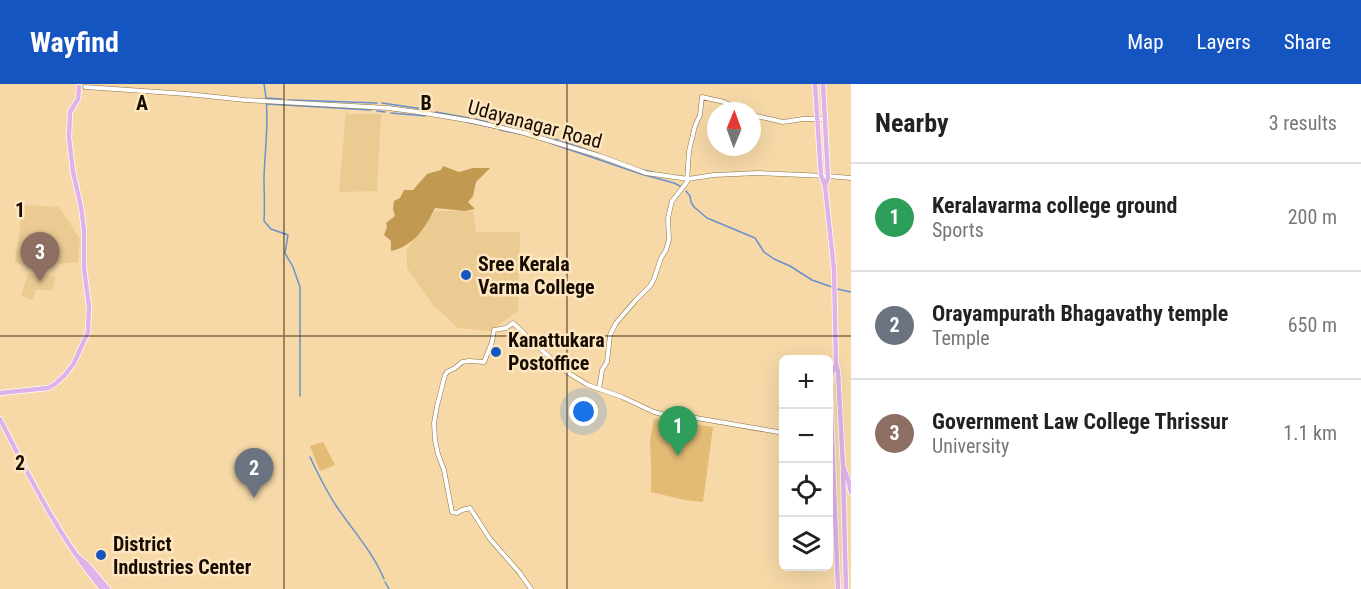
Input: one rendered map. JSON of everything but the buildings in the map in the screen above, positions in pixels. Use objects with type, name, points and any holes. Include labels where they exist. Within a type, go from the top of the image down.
[{"type":"main road","points":[[815,84],[820,175],[825,186],[834,270],[836,364],[843,445],[846,589]]},
{"type":"main road","points":[[823,84],[828,176],[825,186]]},
{"type":"main road","points":[[0,393],[48,388],[55,384],[74,363],[88,332],[89,307],[84,268],[84,230],[69,138],[70,112],[82,89]]},
{"type":"main road","points":[[830,409],[830,380],[836,364]]},
{"type":"main road","points":[[0,419],[64,540],[102,589]]},
{"type":"main road","points":[[838,589],[833,445],[843,445]]},
{"type":"main road","points":[[834,467],[843,466]]},
{"type":"main road","points":[[843,466],[851,492]]},
{"type":"main road","points":[[77,556],[87,564],[108,589]]},
{"type":"street","name":"Udayanagar Road","points":[[82,89],[388,108],[472,121],[549,140],[646,173],[688,179],[758,173],[851,178]]},
{"type":"street","points":[[598,389],[607,362],[610,335],[616,323],[650,286],[666,250],[669,240],[668,218],[671,205],[685,187],[688,179],[689,151],[700,115],[702,97],[722,102]]},
{"type":"street","points":[[761,118],[783,122],[824,119]]},
{"type":"street","points":[[531,589],[490,539],[470,508],[457,513],[452,512],[434,435],[435,414],[445,375],[462,362],[484,362],[494,330],[506,328],[513,323],[570,374],[588,385],[654,412],[779,433]]},
{"type":"shaded area","points":[[346,111],[349,114],[381,114],[377,191],[339,192]]},
{"type":"shaded area","points":[[443,166],[459,172],[473,168],[490,168],[476,182],[473,196],[468,202],[475,209],[465,211],[435,208],[418,235],[406,245],[391,251],[391,241],[384,235],[386,223],[395,216],[394,201],[400,198],[404,190],[413,190],[427,174],[441,170]]},
{"type":"shaded area","points":[[23,205],[59,207],[80,239],[78,262],[28,267],[15,262]]},
{"type":"shaded area","name":"Sree Kerala Varma College","points":[[435,211],[473,211],[476,232],[520,232],[518,311],[490,331],[458,328],[433,305],[407,268],[407,249]]},
{"type":"shaded area","points":[[28,274],[56,276],[52,291],[37,289],[32,300],[21,295]]},
{"type":"shaded area","points":[[654,419],[713,427],[703,502],[651,492],[650,440]]},
{"type":"shaded area","points":[[323,442],[335,465],[320,471],[310,446]]},
{"type":"waterway","points":[[264,84],[267,119],[264,221],[271,229],[288,235],[285,253],[300,287],[300,396]]},
{"type":"waterway","points":[[266,98],[282,99]]},
{"type":"waterway","points":[[288,100],[320,101]]},
{"type":"waterway","points":[[321,101],[377,103]]},
{"type":"waterway","points":[[382,103],[430,110]]},
{"type":"waterway","points":[[267,104],[371,110]]},
{"type":"waterway","points":[[377,111],[385,112]]},
{"type":"waterway","points":[[436,112],[469,118]]},
{"type":"waterway","points":[[391,113],[425,116]]},
{"type":"waterway","points":[[475,119],[488,122]]},
{"type":"waterway","points":[[466,122],[495,128]]},
{"type":"waterway","points":[[494,123],[502,125]]},
{"type":"waterway","points":[[505,126],[533,133]]},
{"type":"waterway","points":[[500,130],[526,135]]},
{"type":"waterway","points":[[536,134],[558,140]]},
{"type":"waterway","points":[[560,140],[596,153]]},
{"type":"waterway","points":[[550,143],[682,187]]},
{"type":"waterway","points":[[643,170],[653,172]]},
{"type":"waterway","points":[[686,191],[694,207],[707,218],[755,238],[764,252],[774,259],[812,280],[832,287]]},
{"type":"waterway","points":[[837,289],[851,292]]},
{"type":"waterway","points":[[310,457],[329,495],[369,551],[384,579]]},
{"type":"waterway","points":[[385,582],[389,589]]},
{"type":"place","name":"Sree Kerala Varma College","points":[[466,275]]},
{"type":"place","name":"Government Law College Thrissur","points":[[40,282]]},
{"type":"place","name":"Kanattukara Postoffice","points":[[496,352]]},
{"type":"place","name":"Keralavarma college ground","points":[[678,456]]},
{"type":"place","name":"Orayampurath Bhagavathy temple","points":[[254,498]]},
{"type":"place","name":"District Industries Center","points":[[101,555]]}]
